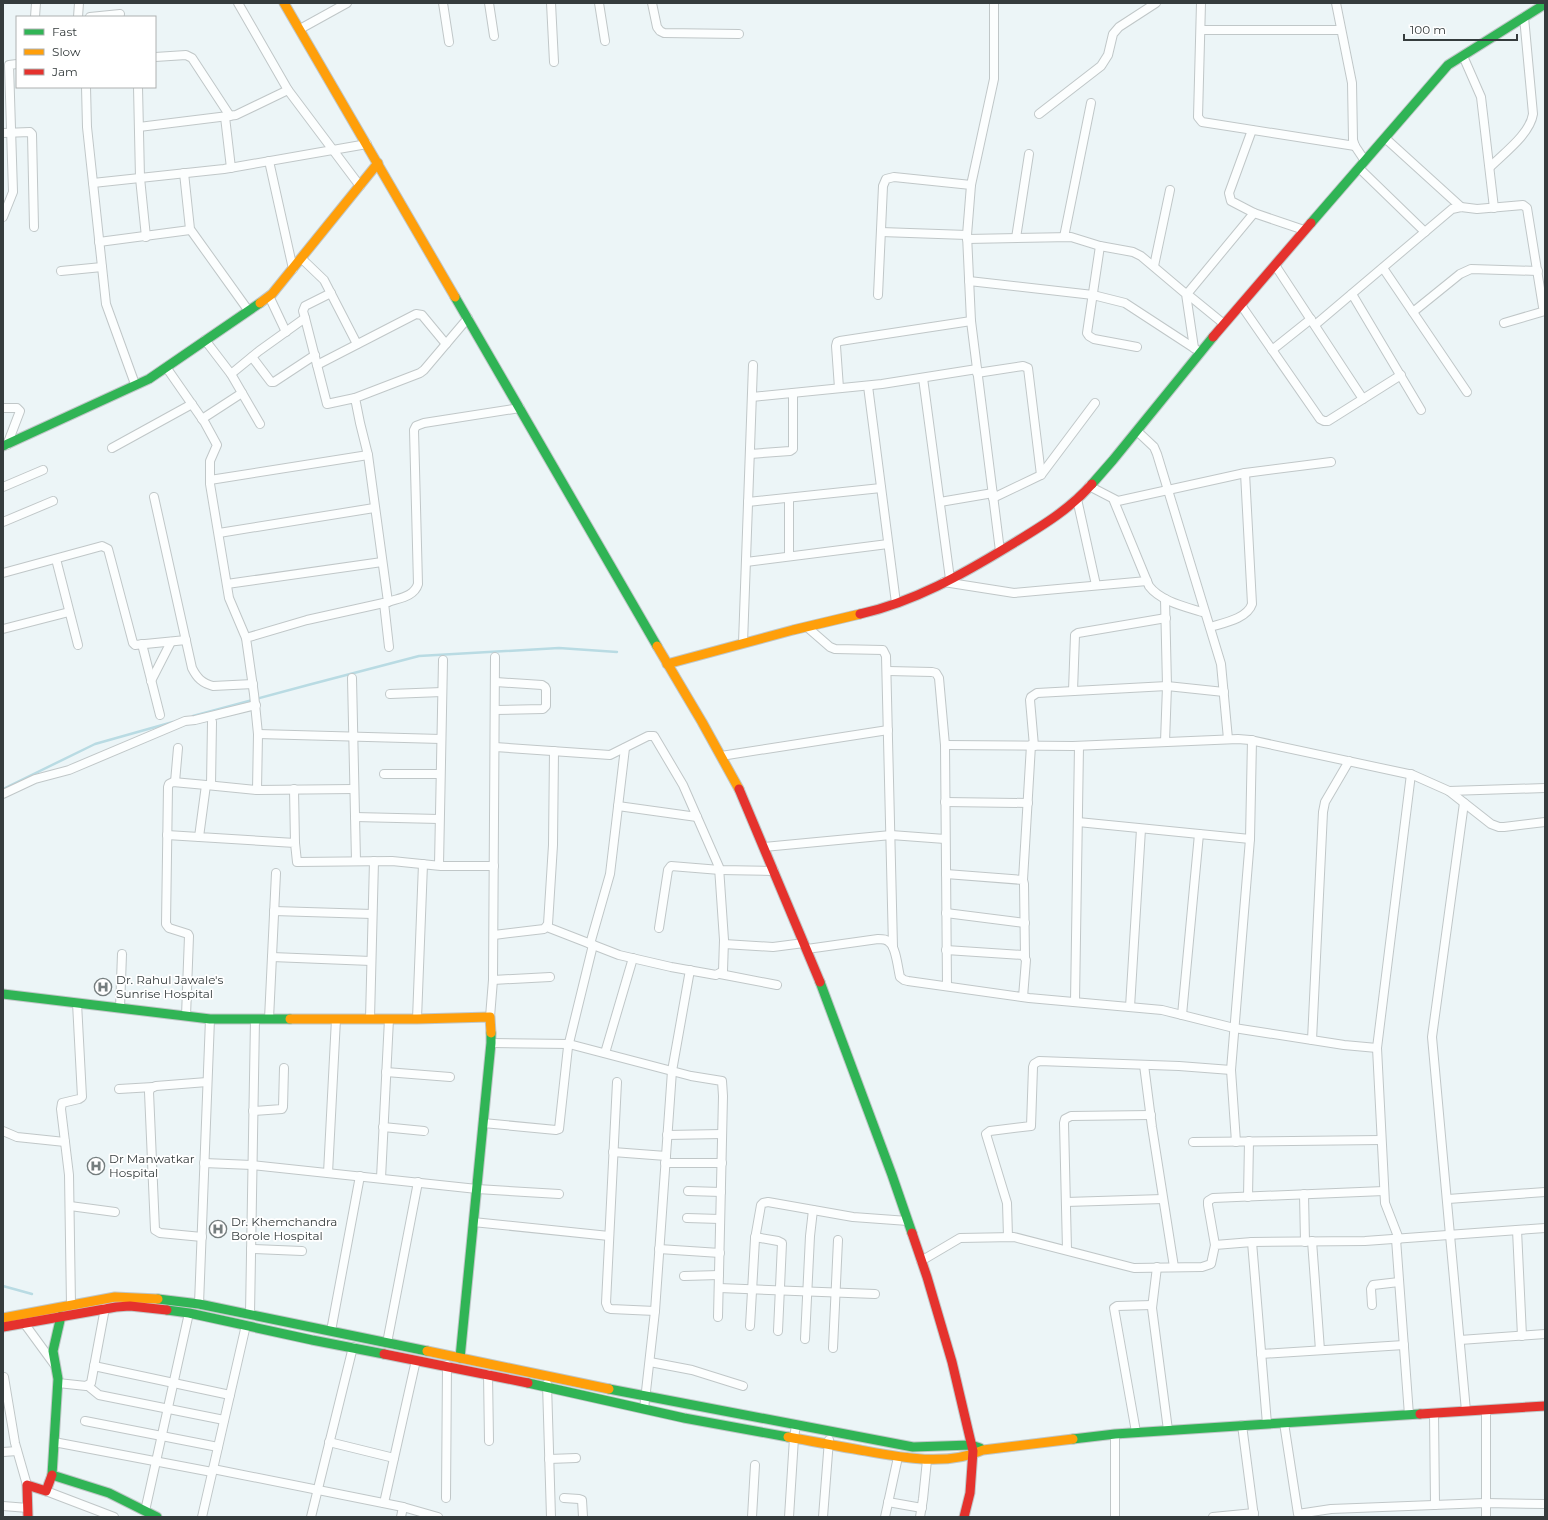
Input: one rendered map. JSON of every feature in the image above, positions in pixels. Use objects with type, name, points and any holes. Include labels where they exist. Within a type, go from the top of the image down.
[{"type":"main road","points":[[284,3],[468,318],[721,756],[742,795],[824,991],[858,1087],[892,1175],[921,1260],[952,1362],[971,1445],[972,1455],[970,1493],[964,1517]]},
{"type":"main road","points":[[667,664],[743,643],[870,612],[922,594],[1000,551],[1055,518],[1077,499],[1137,431],[1197,351],[1241,305],[1304,230],[1448,65],[1545,4]]},
{"type":"main road","points":[[4,447],[149,378],[269,296],[293,269],[378,163]]},
{"type":"main road","points":[[3,994],[210,1019],[370,1019],[389,1024],[417,1019],[490,1020],[490,1039],[483,1123],[460,1358]]},
{"type":"main road","points":[[3,1318],[109,1298],[127,1297],[166,1299],[250,1314],[646,1396],[862,1438],[918,1448],[971,1445],[983,1450]]},
{"type":"main road","points":[[3,1327],[105,1308],[130,1306],[189,1313],[416,1360],[447,1365],[644,1408],[794,1438],[898,1457],[927,1460],[972,1455],[983,1450],[1136,1432],[1545,1406]]},
{"type":"main road","points":[[28,1512],[27,1485],[46,1492],[52,1475],[58,1383],[53,1351],[61,1316]]},
{"type":"main road","points":[[859,1450],[862,1438]]},
{"type":"main road","points":[[52,1475],[109,1493],[157,1517]]},
{"type":"street","points":[[35,16],[36,3]]},
{"type":"street","points":[[78,16],[79,3]]},
{"type":"street","points":[[238,3],[288,90],[360,186]]},
{"type":"street","points":[[300,29],[347,3]]},
{"type":"street","points":[[443,3],[449,42]]},
{"type":"street","points":[[489,3],[494,36]]},
{"type":"street","points":[[551,3],[554,62]]},
{"type":"street","points":[[599,3],[605,41]]},
{"type":"street","points":[[652,3],[657,28],[660,31],[739,34]]},
{"type":"street","points":[[994,3],[994,86],[971,184],[967,237],[971,321],[1000,551]]},
{"type":"street","points":[[1039,114],[1101,66],[1108,55],[1113,34],[1119,27],[1156,3]]},
{"type":"street","points":[[1201,3],[1198,117],[1202,122],[1355,146]]},
{"type":"street","points":[[1336,3],[1352,83],[1355,146],[1365,161]]},
{"type":"street","points":[[100,16],[120,14]]},
{"type":"street","points":[[1490,167],[1527,130],[1532,120],[1533,114],[1524,17]]},
{"type":"street","points":[[1200,30],[1341,30]]},
{"type":"street","points":[[156,57],[186,56],[192,58],[227,117],[231,168]]},
{"type":"street","points":[[1463,56],[1482,97],[1494,208]]},
{"type":"street","points":[[3,217],[13,192],[12,159],[7,132],[7,95],[9,65],[16,64]]},
{"type":"street","points":[[86,88],[87,127],[106,308],[135,384]]},
{"type":"street","points":[[138,88],[140,178],[146,237]]},
{"type":"street","points":[[139,127],[227,117],[241,114],[288,90]]},
{"type":"street","points":[[1064,237],[1091,103]]},
{"type":"street","points":[[1252,130],[1229,196],[1231,201],[1254,213],[1304,230]]},
{"type":"street","points":[[7,132],[30,132],[32,134],[34,227]]},
{"type":"street","points":[[1385,138],[1461,207]]},
{"type":"street","points":[[93,183],[231,168],[367,144]]},
{"type":"street","points":[[1016,238],[1029,154]]},
{"type":"street","points":[[3,164],[12,159]]},
{"type":"street","points":[[269,161],[293,269]]},
{"type":"street","points":[[1359,168],[1425,232]]},
{"type":"street","points":[[184,173],[190,230],[248,310]]},
{"type":"street","points":[[878,295],[882,186],[884,182],[889,177],[971,184]]},
{"type":"street","points":[[1154,266],[1170,190]]},
{"type":"street","points":[[1272,350],[1352,294],[1452,209],[1461,207],[1478,209],[1524,205],[1527,208],[1543,307],[1545,311],[1504,323]]},
{"type":"street","points":[[1186,293],[1254,213]]},
{"type":"street","points":[[99,242],[190,230]]},
{"type":"street","points":[[881,232],[967,237],[1077,238],[1100,246],[1138,253],[1224,324]]},
{"type":"street","points":[[1100,246],[1087,333],[1088,336],[1094,339],[1137,347]]},
{"type":"street","points":[[301,258],[322,277],[357,344]]},
{"type":"street","points":[[1275,265],[1363,399]]},
{"type":"street","points":[[61,271],[102,267]]},
{"type":"street","points":[[1383,268],[1467,392]]},
{"type":"street","points":[[1413,312],[1460,274],[1472,269],[1538,271]]},
{"type":"street","points":[[969,281],[1093,295],[1132,306],[1197,351]]},
{"type":"street","points":[[331,293],[305,306],[303,311],[328,404],[356,402],[420,373],[468,318]]},
{"type":"street","points":[[1186,293],[1197,351]]},
{"type":"street","points":[[1352,294],[1421,410]]},
{"type":"street","points":[[269,296],[286,332]]},
{"type":"street","points":[[1241,305],[1320,419],[1324,421],[1328,421],[1401,375]]},
{"type":"street","points":[[317,364],[413,315],[418,314],[422,315],[446,344]]},
{"type":"street","points":[[231,374],[305,318]]},
{"type":"street","points":[[839,388],[837,342],[971,321]]},
{"type":"street","points":[[205,340],[231,374],[260,424]]},
{"type":"street","points":[[252,357],[271,382],[274,382],[315,355]]},
{"type":"street","points":[[743,643],[753,365]]},
{"type":"street","points":[[752,397],[868,386],[1023,366],[1028,368],[1041,475]]},
{"type":"street","points":[[166,367],[202,419],[217,445],[210,459],[210,480],[230,601],[246,638],[253,684],[258,734],[257,790]]},
{"type":"street","points":[[923,378],[940,502],[947,580],[1014,593],[1147,581]]},
{"type":"street","points":[[868,386],[896,603]]},
{"type":"street","points":[[202,419],[242,393]]},
{"type":"street","points":[[750,454],[790,451],[793,449],[793,393]]},
{"type":"street","points":[[356,402],[368,455],[382,562],[389,647]]},
{"type":"street","points":[[940,502],[993,496],[1041,475],[1095,403]]},
{"type":"street","points":[[112,448],[192,404]]},
{"type":"street","points":[[3,408],[17,408],[20,410],[4,447]]},
{"type":"street","points":[[246,638],[307,620],[386,603],[411,594],[415,591],[418,584],[414,430],[416,426],[424,423],[520,408]]},
{"type":"street","points":[[1137,431],[1156,450],[1206,613],[1221,664],[1228,739]]},
{"type":"street","points":[[210,480],[368,455]]},
{"type":"street","points":[[1089,486],[1114,500],[1121,501],[1245,473],[1331,462]]},
{"type":"street","points":[[3,487],[43,470]]},
{"type":"street","points":[[1210,627],[1240,617],[1250,609],[1252,604],[1245,473]]},
{"type":"street","points":[[748,502],[881,488]]},
{"type":"street","points":[[154,497],[192,668],[202,682],[213,686],[253,684]]},
{"type":"street","points":[[789,498],[789,556]]},
{"type":"street","points":[[1077,499],[1096,585]]},
{"type":"street","points":[[1114,500],[1152,591],[1165,598],[1206,613]]},
{"type":"street","points":[[3,522],[53,501]]},
{"type":"street","points":[[219,533],[374,508]]},
{"type":"street","points":[[746,562],[888,544]]},
{"type":"street","points":[[3,573],[102,546],[108,549],[131,641],[135,645],[186,640]]},
{"type":"street","points":[[56,559],[78,645]]},
{"type":"street","points":[[227,584],[382,562]]},
{"type":"street","points":[[1165,598],[1167,686],[1165,742]]},
{"type":"street","points":[[3,629],[69,612]]},
{"type":"street","points":[[1073,691],[1075,635],[1078,633],[1166,618]]},
{"type":"street","points":[[807,627],[830,647],[835,649],[882,650],[886,656],[888,671],[893,948]]},
{"type":"street","points":[[151,681],[171,642]]},
{"type":"street","points":[[142,644],[160,715]]},
{"type":"street","points":[[490,1020],[494,935],[496,657]]},
{"type":"street","points":[[438,865],[443,660]]},
{"type":"street","points":[[888,671],[932,672],[938,675],[939,678],[945,745],[947,986]]},
{"type":"street","points":[[352,678],[356,861]]},
{"type":"street","points":[[495,710],[543,710],[546,706],[546,687],[542,685],[496,682]]},
{"type":"street","points":[[1023,997],[1026,957],[1023,880],[1032,746],[1031,696],[1037,693],[1167,686],[1224,692]]},
{"type":"street","points":[[390,694],[442,692]]},
{"type":"street","points":[[3,794],[35,779],[69,770],[184,721],[195,720],[255,700]]},
{"type":"street","points":[[199,837],[208,785],[212,722]]},
{"type":"street","points":[[721,756],[888,730]]},
{"type":"street","points":[[258,734],[353,738],[441,739]]},
{"type":"street","points":[[495,747],[610,755],[648,736],[652,735],[656,738],[683,785],[720,870],[724,944],[723,971],[720,974]]},
{"type":"street","points":[[945,745],[1079,746],[1228,739],[1252,740],[1411,774],[1449,791],[1491,824],[1499,827],[1545,822]]},
{"type":"street","points":[[1236,1142],[1231,1070],[1250,839],[1252,740]]},
{"type":"street","points":[[1075,1002],[1079,746]]},
{"type":"street","points":[[175,782],[178,748]]},
{"type":"street","points":[[483,1123],[556,1130],[559,1129],[568,1046],[591,944],[610,874],[625,748]]},
{"type":"street","points":[[546,927],[553,845],[554,751]]},
{"type":"street","points":[[1312,1040],[1323,812],[1325,802],[1349,761]]},
{"type":"street","points":[[384,774],[440,774]]},
{"type":"street","points":[[1409,1414],[1397,1239],[1385,1206],[1377,1048],[1411,774]]},
{"type":"street","points":[[186,1016],[190,938],[188,934],[169,928],[166,924],[168,787],[170,783],[175,782],[257,790],[354,789]]},
{"type":"street","points":[[1449,791],[1545,788]]},
{"type":"street","points":[[294,789],[295,843],[297,862],[392,861],[438,865],[494,866]]},
{"type":"street","points":[[945,802],[1028,803]]},
{"type":"street","points":[[1464,803],[1432,1037],[1448,1198],[1466,1411]]},
{"type":"street","points":[[618,806],[697,817]]},
{"type":"street","points":[[355,817],[440,819]]},
{"type":"street","points":[[1078,822],[1250,839]]},
{"type":"street","points":[[1130,1007],[1141,829]]},
{"type":"street","points":[[764,847],[891,834],[945,839]]},
{"type":"street","points":[[1182,1015],[1199,834]]},
{"type":"street","points":[[167,835],[295,843]]},
{"type":"street","points":[[370,1019],[374,861]]},
{"type":"street","points":[[417,1019],[423,864]]},
{"type":"street","points":[[659,928],[669,867],[774,871]]},
{"type":"street","points":[[269,1019],[276,873]]},
{"type":"street","points":[[946,874],[1023,880]]},
{"type":"street","points":[[274,911],[372,914]]},
{"type":"street","points":[[946,913],[1025,923]]},
{"type":"street","points":[[494,935],[544,929],[546,927],[614,953],[633,958],[716,975],[720,974],[777,985]]},
{"type":"street","points":[[724,944],[773,947],[805,946],[878,939],[886,940],[891,943],[900,977],[904,980],[1023,997],[1162,1010],[1234,1028],[1377,1048]]},
{"type":"street","points":[[946,950],[1023,955],[1026,957]]},
{"type":"street","points":[[120,1008],[122,954]]},
{"type":"street","points":[[272,958],[371,961]]},
{"type":"street","points":[[605,1053],[633,958]]},
{"type":"street","points":[[644,1408],[655,1311],[671,1074],[690,970]]},
{"type":"street","points":[[493,980],[550,977]]},
{"type":"street","points":[[71,1305],[70,1175],[61,1105],[65,1102],[82,1097],[77,1003]]},
{"type":"street","points":[[199,1304],[210,1019]]},
{"type":"street","points":[[250,1314],[255,1019]]},
{"type":"street","points":[[328,1173],[336,1019]]},
{"type":"street","points":[[381,1178],[389,1024]]},
{"type":"street","points":[[490,1039],[568,1046],[605,1053],[671,1074],[720,1080],[723,1084],[723,1096],[718,1317]]},
{"type":"street","points":[[1008,1237],[1008,1208],[986,1134],[990,1131],[1031,1126],[1034,1064],[1039,1061],[1176,1066],[1231,1070]]},
{"type":"street","points":[[1144,1065],[1174,1267]]},
{"type":"street","points":[[253,1111],[282,1109],[284,1068]]},
{"type":"street","points":[[386,1072],[450,1077]]},
{"type":"street","points":[[120,1089],[208,1082]]},
{"type":"street","points":[[617,1082],[606,1306],[611,1309],[655,1311]]},
{"type":"street","points":[[153,1087],[150,1092],[156,1230],[160,1233],[202,1237]]},
{"type":"street","points":[[1067,1250],[1064,1123],[1066,1119],[1071,1116],[1151,1115]]},
{"type":"street","points":[[383,1127],[424,1131]]},
{"type":"street","points":[[3,1130],[17,1137],[65,1142]]},
{"type":"street","points":[[667,1135],[722,1134]]},
{"type":"street","points":[[1193,1142],[1382,1140]]},
{"type":"street","points":[[1248,1197],[1249,1142]]},
{"type":"street","points":[[613,1152],[665,1160],[722,1163]]},
{"type":"street","points":[[204,1163],[252,1165],[477,1189],[559,1194]]},
{"type":"street","points":[[331,1331],[360,1176]]},
{"type":"street","points":[[387,1343],[418,1182]]},
{"type":"street","points":[[688,1191],[721,1192]]},
{"type":"street","points":[[921,1260],[960,1238],[1014,1237],[1134,1268],[1202,1267],[1211,1264],[1215,1245],[1208,1205],[1208,1201],[1213,1198],[1384,1191]]},
{"type":"street","points":[[1448,1198],[1545,1192]]},
{"type":"street","points":[[1304,1194],[1320,1350]]},
{"type":"street","points":[[1066,1202],[1163,1199]]},
{"type":"street","points":[[750,1326],[755,1237],[761,1205],[763,1203],[768,1202],[853,1218],[908,1221]]},
{"type":"street","points":[[70,1206],[116,1212]]},
{"type":"street","points":[[805,1339],[810,1233],[813,1210]]},
{"type":"street","points":[[687,1218],[720,1219]]},
{"type":"street","points":[[473,1222],[609,1236]]},
{"type":"street","points":[[1215,1245],[1252,1242],[1365,1241],[1545,1228]]},
{"type":"street","points":[[1517,1230],[1522,1336]]},
{"type":"street","points":[[755,1237],[782,1243],[778,1331]]},
{"type":"street","points":[[833,1348],[838,1240]]},
{"type":"street","points":[[1252,1242],[1267,1424]]},
{"type":"street","points":[[251,1249],[302,1251]]},
{"type":"street","points":[[660,1249],[720,1253]]},
{"type":"street","points":[[1157,1267],[1152,1305],[1168,1430]]},
{"type":"street","points":[[684,1276],[719,1275]]},
{"type":"street","points":[[1372,1305],[1371,1289],[1373,1285],[1399,1282]]},
{"type":"street","points":[[719,1288],[875,1294]]},
{"type":"street","points":[[1136,1432],[1114,1308],[1117,1306],[1152,1305]]},
{"type":"street","points":[[88,1386],[91,1383],[105,1308]]},
{"type":"street","points":[[145,1511],[189,1313]]},
{"type":"street","points":[[24,1323],[56,1366]]},
{"type":"street","points":[[202,1517],[246,1325]]},
{"type":"street","points":[[1460,1340],[1545,1334]]},
{"type":"street","points":[[1261,1354],[1404,1345]]},
{"type":"street","points":[[311,1517],[353,1347]]},
{"type":"street","points":[[384,1503],[416,1360]]},
{"type":"street","points":[[650,1362],[692,1370],[743,1386]]},
{"type":"street","points":[[446,1498],[447,1365]]},
{"type":"street","points":[[94,1366],[230,1395]]},
{"type":"street","points":[[488,1374],[489,1441]]},
{"type":"street","points":[[548,1376],[547,1387],[551,1517]]},
{"type":"street","points":[[4,1377],[17,1451],[27,1485]]},
{"type":"street","points":[[58,1383],[88,1386],[99,1396],[224,1420]]},
{"type":"street","points":[[1486,1410],[1486,1517]]},
{"type":"street","points":[[1434,1413],[1436,1505]]},
{"type":"street","points":[[85,1421],[218,1447]]},
{"type":"street","points":[[1284,1423],[1298,1516],[1331,1509],[1485,1503],[1545,1504]]},
{"type":"street","points":[[789,1517],[796,1425]]},
{"type":"street","points":[[1213,1517],[1254,1515],[1242,1425]]},
{"type":"street","points":[[823,1517],[830,1432]]},
{"type":"street","points":[[1115,1434],[1115,1517]]},
{"type":"street","points":[[54,1442],[317,1490],[403,1507],[442,1517]]},
{"type":"street","points":[[329,1442],[394,1458]]},
{"type":"street","points":[[3,1452],[17,1451]]},
{"type":"street","points":[[885,1517],[898,1457]]},
{"type":"street","points":[[549,1459],[576,1458]]},
{"type":"street","points":[[920,1517],[927,1460]]},
{"type":"street","points":[[752,1517],[755,1465]]},
{"type":"street","points":[[46,1492],[114,1517]]},
{"type":"street","points":[[564,1498],[582,1500],[583,1517]]},
{"type":"street","points":[[888,1502],[922,1508]]},
{"type":"street","points":[[3,1506],[28,1512]]},
{"type":"street","points":[[401,1517],[403,1507]]},
{"type":"waterway","points":[[193,716],[419,656],[559,648],[617,652]]},
{"type":"waterway","points":[[3,789],[95,744],[173,722]]},
{"type":"waterway","points":[[3,1286],[32,1294]]},
{"type":"traffic: fast","points":[[1311,223],[1448,65],[1545,4]]},
{"type":"traffic: fast","points":[[455,297],[657,646]]},
{"type":"traffic: fast","points":[[3,446],[149,379],[260,303]]},
{"type":"traffic: fast","points":[[1092,484],[1213,337]]},
{"type":"traffic: fast","points":[[820,982],[912,1233]]},
{"type":"traffic: fast","points":[[3,994],[210,1019],[290,1019]]},
{"type":"traffic: fast","points":[[460,1358],[491,1033]]},
{"type":"traffic: fast","points":[[158,1299],[199,1304],[427,1351]]},
{"type":"traffic: fast","points":[[167,1310],[189,1313],[384,1354]]},
{"type":"traffic: fast","points":[[61,1316],[53,1351],[58,1379],[52,1475],[109,1493],[157,1517]]},
{"type":"traffic: fast","points":[[528,1383],[684,1418],[788,1437]]},
{"type":"traffic: fast","points":[[609,1389],[913,1447],[971,1445],[980,1448]]},
{"type":"traffic: fast","points":[[1073,1439],[1115,1434],[1420,1414]]},
{"type":"traffic: slow","points":[[284,3],[455,297]]},
{"type":"traffic: slow","points":[[260,303],[272,294],[378,163]]},
{"type":"traffic: slow","points":[[667,664],[793,630],[860,614]]},
{"type":"traffic: slow","points":[[657,646],[702,722],[739,789]]},
{"type":"traffic: slow","points":[[290,1019],[417,1019],[490,1017],[491,1033]]},
{"type":"traffic: slow","points":[[3,1318],[115,1297],[158,1299]]},
{"type":"traffic: slow","points":[[427,1351],[609,1389]]},
{"type":"traffic: slow","points":[[788,1437],[906,1458],[922,1459],[954,1458],[983,1450],[1073,1439]]},
{"type":"traffic: jam","points":[[1213,337],[1311,223]]},
{"type":"traffic: jam","points":[[860,614],[880,609],[919,595],[974,567],[1053,518],[1083,494],[1092,484]]},
{"type":"traffic: jam","points":[[739,789],[820,982]]},
{"type":"traffic: jam","points":[[912,1233],[927,1277],[952,1362],[973,1451],[970,1493],[964,1517]]},
{"type":"traffic: jam","points":[[3,1327],[116,1307],[130,1306],[167,1310]]},
{"type":"traffic: jam","points":[[384,1354],[528,1383]]},
{"type":"traffic: jam","points":[[1420,1414],[1545,1406]]},
{"type":"traffic: jam","points":[[28,1517],[27,1485],[46,1491],[52,1475]]},
{"type":"place","name":"Dr. Rahul Jawale's Sunrise Hospital","points":[[103,987]]},
{"type":"place","name":"Dr Manwatkar Hospital","points":[[96,1166]]},
{"type":"place","name":"Dr. Khemchandra Borole Hospital","points":[[218,1229]]}]
